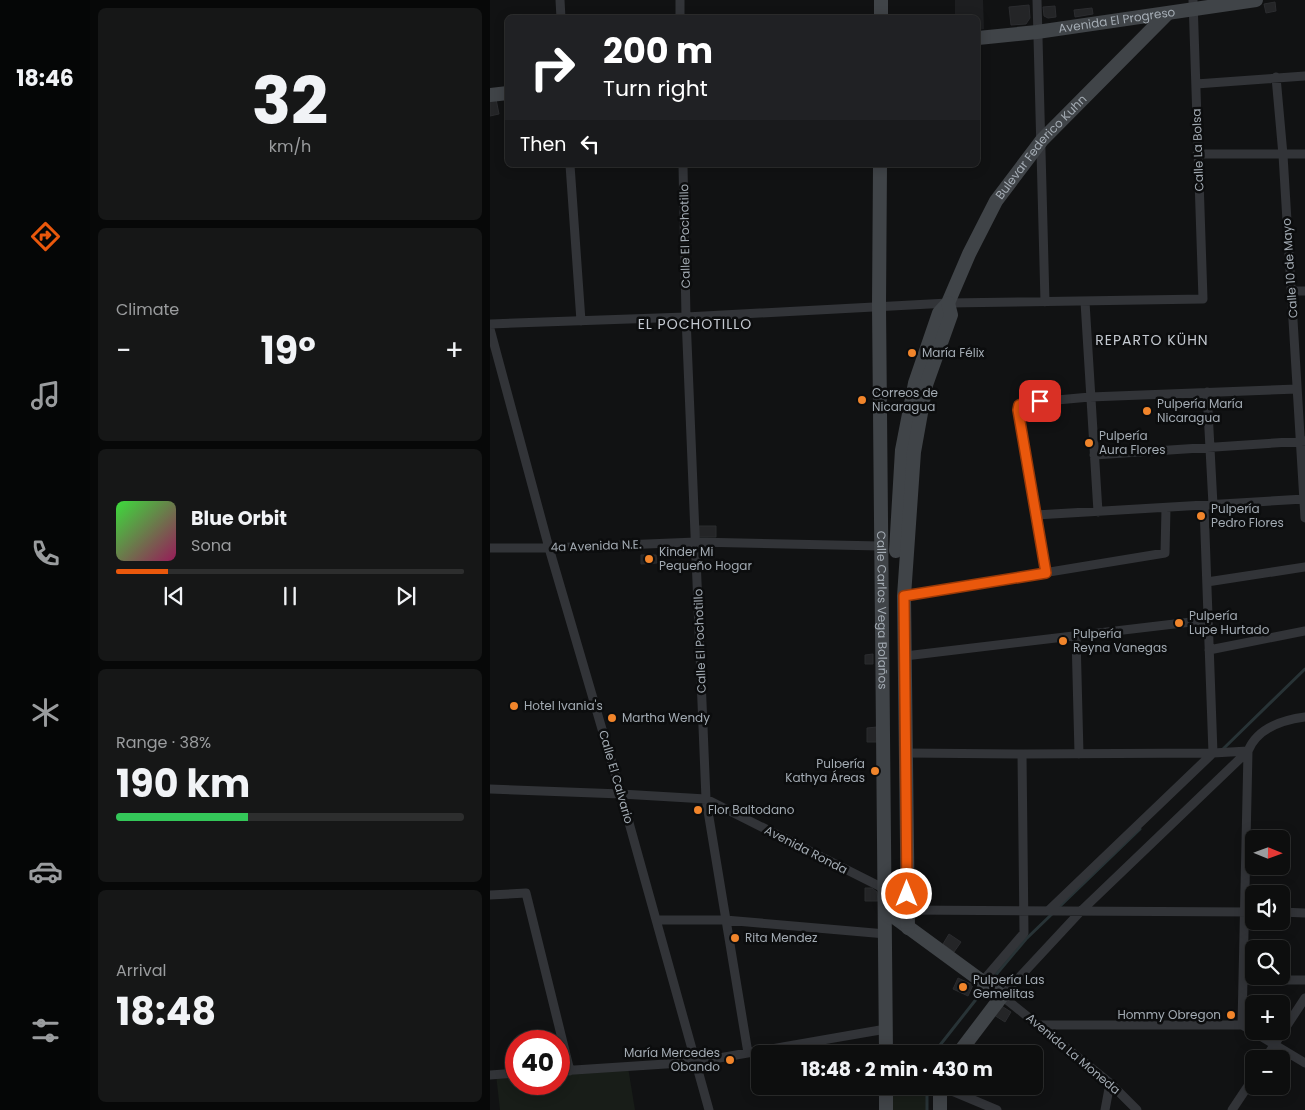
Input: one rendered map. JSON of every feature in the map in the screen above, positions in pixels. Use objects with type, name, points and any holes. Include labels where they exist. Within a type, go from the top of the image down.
[{"type":"street","points":[[560,0],[561,15]]},
{"type":"street","points":[[680,0],[680,15]]},
{"type":"street","points":[[881,0],[881,15]]},
{"type":"street","points":[[1037,0],[1045,302]]},
{"type":"street","name":"Avenida El Progreso","points":[[980,38],[1038,32],[1167,14],[1193,3],[1256,0]]},
{"type":"street","name":"Calle La Bolsa","points":[[1085,302],[1203,299],[1193,3]]},
{"type":"street","name":"Bulevar Federico Kuhn","points":[[901,552],[902,450],[915,383],[940,313],[948,303],[969,254],[996,201],[1042,140],[1167,14]]},
{"type":"street","points":[[1196,84],[1305,76]]},
{"type":"street","name":"Calle 10 de Mayo","points":[[1276,77],[1303,441],[1305,518]]},
{"type":"street","points":[[490,95],[505,93]]},
{"type":"street","points":[[1197,154],[1305,154]]},
{"type":"street","points":[[570,167],[581,321]]},
{"type":"street","name":"Calle El Pochotillo","points":[[683,167],[686,316],[706,799],[748,1053]]},
{"type":"street","name":"Calle Carlos Vega Bolaños","points":[[880,167],[879,306],[886,1045]]},
{"type":"street","points":[[1291,291],[1305,291]]},
{"type":"street","points":[[490,324],[948,303],[1085,302],[1098,512]]},
{"type":"street","name":"Calle El Calvario","points":[[490,329],[549,548],[621,794],[708,1110]]},
{"type":"street","points":[[1046,573],[1018,410],[1019,405],[1090,397],[1298,388]]},
{"type":"street","points":[[1048,911],[1215,753],[1207,582],[1210,448],[1207,392]]},
{"type":"street","points":[[1094,456],[1303,441]]},
{"type":"street","points":[[1036,516],[1304,499]]},
{"type":"street","points":[[904,596],[1165,553],[1166,508]]},
{"type":"street","name":"4a Avenida N.E.","points":[[490,548],[549,548],[696,542],[881,549]]},
{"type":"street","points":[[881,549],[901,552]]},
{"type":"street","name":"Calle Carlos Vega Bolaños","points":[[901,552],[904,596],[908,928]]},
{"type":"street","points":[[1207,582],[1305,567]]},
{"type":"street","points":[[904,656],[1208,620]]},
{"type":"street","points":[[1209,650],[1305,631]]},
{"type":"street","points":[[1076,636],[1079,754]]},
{"type":"street","points":[[1249,885],[1248,751],[1251,743],[1270,727],[1291,719],[1305,717]]},
{"type":"street","points":[[906,753],[1079,754],[1248,751]]},
{"type":"street","points":[[964,1045],[1000,995],[1081,911],[1248,751]]},
{"type":"street","points":[[984,983],[1024,933],[1022,754]]},
{"type":"street","name":"Avenida Ronda","points":[[490,789],[706,799],[885,889]]},
{"type":"street","points":[[490,895],[526,893],[560,1030]]},
{"type":"street","points":[[907,910],[1245,912]]},
{"type":"street","name":"Avenida La Moneda","points":[[886,911],[1039,1025],[1110,1083],[1137,1110]]},
{"type":"street","points":[[1290,912],[1305,913]]},
{"type":"street","points":[[656,920],[725,920],[886,934]]},
{"type":"street","points":[[1242,1025],[1243,980],[1247,930]]},
{"type":"street","points":[[1243,980],[1305,980]]},
{"type":"street","points":[[1271,1050],[1305,998]]},
{"type":"street","points":[[1039,1025],[1242,1025],[1305,1063]]},
{"type":"street","points":[[570,1071],[696,1062],[886,1029]]},
{"type":"street","points":[[490,1075],[505,1074]]},
{"type":"street","points":[[1104,1110],[1110,1083]]},
{"type":"street","points":[[1232,1110],[1245,1090]]},
{"type":"street","points":[[886,1095],[886,1110]]},
{"type":"street","points":[[940,1095],[940,1110]]},
{"type":"street","points":[[961,1095],[997,1110]]},
{"type":"shaded area","points":[[955,0],[983,0],[984,29],[980,30],[980,15],[955,15]]},
{"type":"shaded area","points":[[628,1067],[635,1110],[500,1110],[496,1074],[505,1074],[505,1095],[570,1095],[570,1070]]},
{"type":"shaded area","points":[[886,1095],[927,1095],[927,1110],[886,1110]]},
{"type":"building","points":[[1275,2],[1276,11],[1266,13],[1264,4]]},
{"type":"building","points":[[1029,5],[1030,18],[1026,24],[1011,25],[1009,7]]},
{"type":"building","points":[[1055,6],[1056,17],[1048,18],[1044,16],[1043,7]]},
{"type":"building","points":[[1092,8],[1093,14],[1075,17],[1074,10]]},
{"type":"building","points":[[490,99],[496,99],[499,114],[490,116]]},
{"type":"building","points":[[699,526],[716,526],[716,537],[699,537]]},
{"type":"building","name":"Kinder Mi Pequeño Hogar","points":[[641,555],[656,555],[657,563],[641,564]]},
{"type":"building","points":[[873,654],[873,664],[865,664],[865,655]]},
{"type":"building","points":[[877,727],[877,742],[867,742],[867,728]]},
{"type":"building","points":[[929,881],[930,902],[916,902],[915,882]]},
{"type":"building","points":[[865,888],[872,888],[877,892],[878,901],[865,901]]},
{"type":"building","points":[[949,934],[961,942],[954,952],[943,944]]},
{"type":"building","name":"Pulpería Las Gemelitas","points":[[958,978],[973,985],[968,996],[953,989]]},
{"type":"building","points":[[1000,1005],[1011,1012],[1005,1022],[994,1015]]},
{"type":"waterway","points":[[1222,750],[1305,669]]},
{"type":"waterway","points":[[1057,909],[1140,829]]},
{"type":"waterway","points":[[989,983],[1026,939],[1052,914]]},
{"type":"waterway","points":[[940,1045],[985,988]]},
{"type":"waterway","points":[[927,1095],[927,1110]]},
{"type":"place","name":"María Félix","points":[[912,353]]},
{"type":"place","name":"Correos de Nicaragua","points":[[862,400]]},
{"type":"place","name":"Pulpería María Nicaragua","points":[[1147,411]]},
{"type":"place","name":"Pulpería Aura Flores","points":[[1089,443]]},
{"type":"place","name":"Pulpería Pedro Flores","points":[[1201,516]]},
{"type":"place","name":"Kinder Mi Pequeño Hogar","points":[[649,559]]},
{"type":"place","name":"Pulpería Lupe Hurtado","points":[[1179,623]]},
{"type":"place","name":"Pulpería Reyna Vanegas","points":[[1063,641]]},
{"type":"place","name":"Hotel Ivania's","points":[[514,706]]},
{"type":"place","name":"Martha Wendy","points":[[612,718]]},
{"type":"place","name":"Pulpería Kathya Áreas","points":[[875,771]]},
{"type":"place","name":"Flor Baltodano","points":[[698,810]]},
{"type":"place","name":"Rita Mendez","points":[[735,938]]},
{"type":"place","name":"Pulpería Las Gemelitas","points":[[963,987]]},
{"type":"place","name":"Hommy Obregon","points":[[1231,1015]]},
{"type":"place","name":"María Mercedes Obando","points":[[730,1060]]},
{"type":"district","name":"EL POCHOTILLO","points":[[695,324]]},
{"type":"district","name":"REPARTO KÜHN","points":[[1152,340]]},
{"type":"route","points":[[907,894],[904,596],[1046,573],[1018,410],[1019,405],[1040,401]]}]
